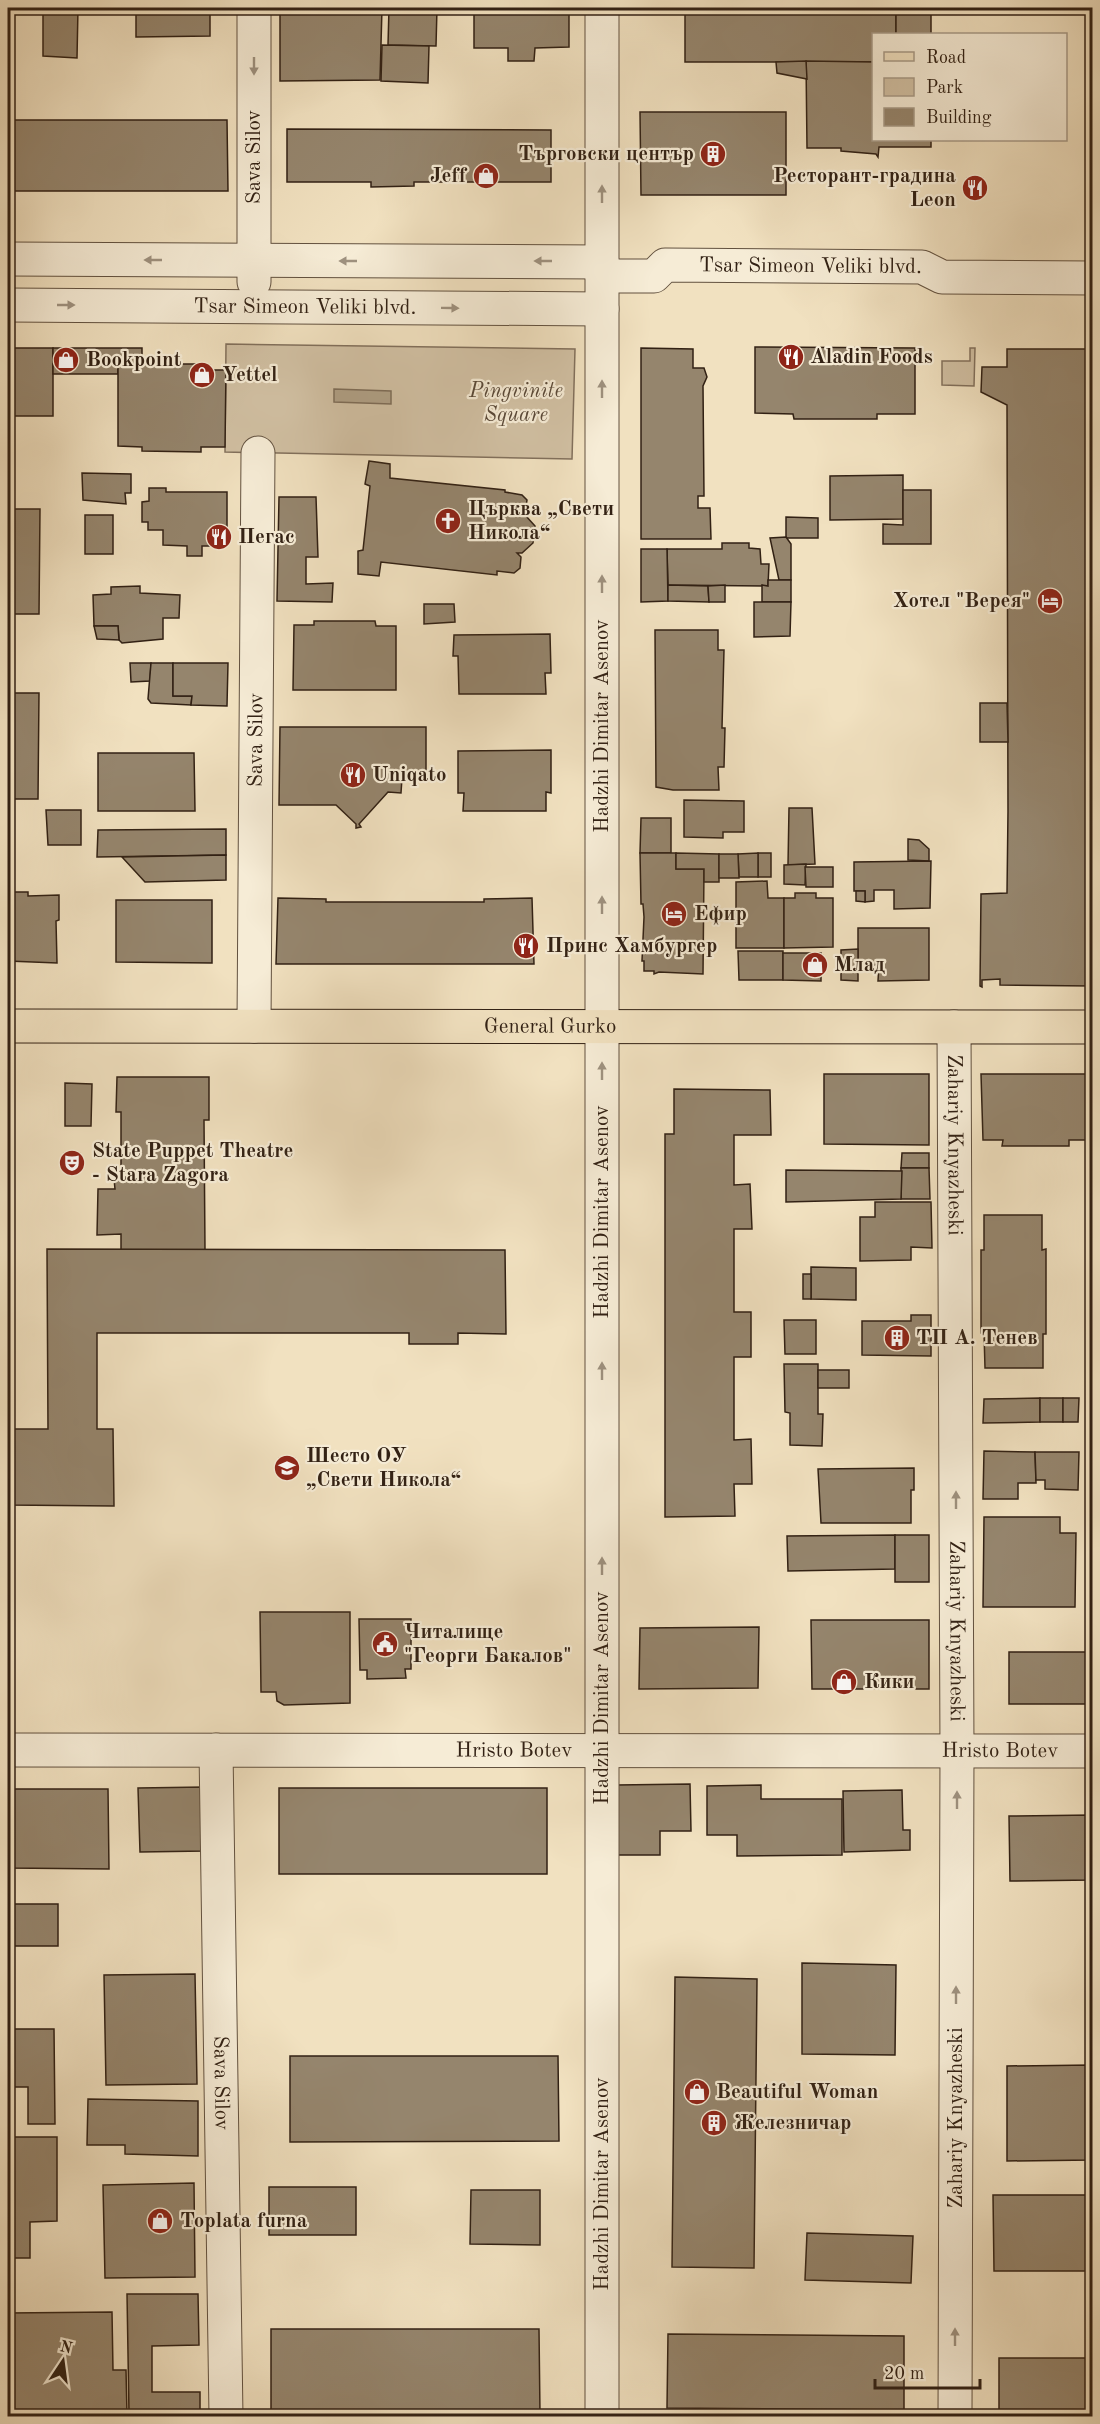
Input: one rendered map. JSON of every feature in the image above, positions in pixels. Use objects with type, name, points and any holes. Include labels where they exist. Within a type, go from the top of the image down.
[{"type":"main road","name":"General Gurko","points":[[8,1026],[1092,1027]]},
{"type":"street","name":"Sava Silov","points":[[254,8],[254,306]]},
{"type":"street","name":"Hadzhi Dimitar Asenov","points":[[602,8],[602,2416]]},
{"type":"street","name":"Tsar Simeon Veliki blvd.","points":[[8,259],[253,260],[602,269],[654,276],[664,265],[922,267],[942,277],[1092,278]]},
{"type":"street","name":"Tsar Simeon Veliki blvd.","points":[[8,305],[602,309]]},
{"type":"street","name":"Sava Silov","points":[[254,1026],[258,453]]},
{"type":"street","name":"Zahariy Knyazheski","points":[[954,1027],[957,1750],[955,2416]]},
{"type":"street","name":"Hristo Botev","points":[[8,1750],[1092,1751]]},
{"type":"street","name":"Sava Silov","points":[[216,1750],[226,2416]]},
{"type":"green space","name":"Pingvinite Square","points":[[226,344],[575,349],[572,459],[225,452]]},
{"type":"green space","points":[[970,348],[975,348],[974,386],[942,385],[942,361],[970,361]]},
{"type":"shaded area","points":[[334,389],[391,391],[391,404],[334,402]]},
{"type":"building","points":[[43,8],[78,8],[77,58],[43,56]]},
{"type":"building","points":[[136,8],[210,8],[210,36],[136,37]]},
{"type":"building","points":[[280,8],[382,8],[380,80],[280,81]]},
{"type":"building","points":[[389,8],[437,8],[436,46],[388,45]]},
{"type":"building","points":[[474,8],[569,8],[569,47],[535,48],[534,61],[508,61],[508,48],[474,48]]},
{"type":"building","points":[[685,8],[896,8],[896,33],[872,33],[872,62],[685,62]]},
{"type":"building","points":[[896,8],[931,8],[931,33],[896,33]]},
{"type":"building","points":[[382,45],[429,46],[428,83],[381,81]]},
{"type":"building","points":[[806,61],[872,62],[872,141],[931,141],[931,147],[879,147],[878,157],[876,154],[841,151],[841,148],[807,148]]},
{"type":"building","points":[[806,61],[807,79],[777,73],[776,62]]},
{"type":"building","name":"Търговски център","points":[[640,112],[786,112],[786,195],[641,195]]},
{"type":"building","points":[[8,120],[227,120],[228,191],[8,191]]},
{"type":"building","points":[[287,129],[551,130],[551,182],[414,182],[414,186],[371,187],[371,182],[287,182]]},
{"type":"building","points":[[755,347],[915,348],[915,414],[877,414],[877,419],[794,419],[793,414],[755,413]]},
{"type":"building","points":[[8,348],[53,348],[53,416],[8,416]]},
{"type":"building","points":[[53,348],[142,348],[142,364],[118,364],[118,374],[53,374]]},
{"type":"building","points":[[641,348],[693,349],[693,368],[704,368],[707,377],[703,386],[704,496],[698,496],[698,508],[710,508],[711,539],[641,539]]},
{"type":"building","name":"Хотел \"Верея\"","points":[[1007,349],[1092,349],[1092,986],[1000,985],[1000,979],[982,980],[982,987],[980,986],[981,894],[1007,893],[1008,811],[1007,405],[981,392],[982,367],[1007,367]]},
{"type":"building","points":[[118,364],[201,364],[201,370],[226,370],[225,447],[201,447],[201,452],[142,451],[142,447],[118,446]]},
{"type":"building","points":[[1092,367],[1092,499],[1091,499]]},
{"type":"building","name":"Църква „Свети Никола“","points":[[369,461],[390,464],[390,478],[505,490],[505,492],[522,495],[527,500],[525,512],[521,514],[525,515],[535,526],[533,543],[522,553],[517,553],[521,557],[520,568],[514,573],[497,571],[497,575],[381,562],[379,576],[358,574],[358,551],[363,550],[370,486],[365,484]]},
{"type":"building","points":[[82,473],[131,474],[131,493],[125,493],[126,504],[83,500]]},
{"type":"building","points":[[903,475],[903,519],[830,520],[830,476]]},
{"type":"building","points":[[149,488],[166,488],[166,492],[227,492],[227,546],[202,546],[202,556],[187,556],[187,546],[163,545],[163,530],[148,530],[148,522],[142,522],[142,502],[149,501]]},
{"type":"building","points":[[903,490],[931,490],[931,544],[883,544],[883,524],[903,525]]},
{"type":"building","points":[[279,497],[316,497],[318,557],[306,557],[306,584],[333,583],[332,602],[277,601]]},
{"type":"building","points":[[8,509],[40,509],[39,614],[8,614]]},
{"type":"building","points":[[85,515],[113,515],[113,554],[85,554]]},
{"type":"building","points":[[786,517],[818,518],[818,538],[786,538]]},
{"type":"building","points":[[786,537],[791,544],[791,580],[779,580],[770,538]]},
{"type":"building","points":[[722,543],[749,543],[749,548],[760,549],[761,564],[769,564],[768,586],[668,585],[667,549],[722,549]]},
{"type":"building","points":[[641,549],[667,549],[668,601],[641,602]]},
{"type":"building","points":[[768,580],[791,580],[791,602],[762,602],[762,585],[768,586]]},
{"type":"building","points":[[668,585],[708,586],[709,602],[668,601]]},
{"type":"building","points":[[725,585],[725,602],[709,602],[708,586]]},
{"type":"building","points":[[140,586],[140,593],[180,595],[179,618],[163,618],[163,639],[122,643],[119,640],[118,626],[94,626],[93,595],[111,594],[111,587]]},
{"type":"building","points":[[754,602],[791,602],[790,636],[754,637]]},
{"type":"building","points":[[424,604],[454,604],[455,622],[424,624]]},
{"type":"building","points":[[314,621],[375,621],[376,626],[396,626],[396,690],[293,690],[294,625],[314,625]]},
{"type":"building","points":[[94,626],[118,626],[119,640],[97,639]]},
{"type":"building","points":[[655,630],[718,630],[718,650],[724,650],[722,728],[725,728],[724,767],[718,767],[719,790],[673,790],[656,787]]},
{"type":"building","points":[[550,634],[551,673],[545,673],[546,694],[459,694],[458,656],[453,656],[454,635]]},
{"type":"building","points":[[130,663],[151,663],[150,681],[131,682]]},
{"type":"building","points":[[151,663],[173,663],[173,696],[192,696],[191,705],[151,703],[148,699]]},
{"type":"building","points":[[173,663],[228,663],[227,706],[191,705],[192,696],[173,696]]},
{"type":"building","points":[[8,693],[39,693],[38,799],[8,799]]},
{"type":"building","points":[[980,703],[1007,703],[1008,742],[980,742]]},
{"type":"building","name":"Uniqato","points":[[280,727],[426,727],[426,778],[402,778],[401,793],[388,792],[359,824],[361,827],[356,828],[356,824],[336,805],[279,805]]},
{"type":"building","points":[[551,750],[551,793],[546,792],[546,811],[463,811],[464,793],[458,793],[458,751]]},
{"type":"building","points":[[98,753],[194,753],[195,811],[98,811]]},
{"type":"building","points":[[684,800],[744,801],[744,832],[723,832],[723,838],[684,837]]},
{"type":"building","points":[[789,808],[812,808],[815,864],[788,865]]},
{"type":"building","points":[[46,810],[81,810],[81,845],[48,845]]},
{"type":"building","points":[[641,818],[671,818],[671,853],[640,853]]},
{"type":"building","points":[[226,829],[226,855],[97,857],[98,830]]},
{"type":"building","points":[[908,839],[919,840],[929,849],[929,861],[908,860]]},
{"type":"building","name":"Ефир","points":[[640,853],[676,853],[676,869],[704,869],[703,974],[659,972],[654,974],[654,971],[644,971],[644,961],[642,961],[644,917],[643,904],[641,904]]},
{"type":"building","points":[[676,853],[719,854],[719,882],[704,882],[704,869],[676,869]]},
{"type":"building","points":[[758,853],[771,853],[771,877],[758,877]]},
{"type":"building","points":[[758,853],[758,877],[739,877],[738,854]]},
{"type":"building","points":[[719,854],[738,854],[739,878],[719,878]]},
{"type":"building","points":[[226,855],[226,880],[145,882],[122,857]]},
{"type":"building","points":[[931,861],[930,908],[894,909],[894,890],[874,890],[874,901],[865,902],[865,891],[854,891],[854,862]]},
{"type":"building","points":[[806,864],[805,885],[784,884],[784,865]]},
{"type":"building","points":[[805,867],[833,867],[833,887],[806,887]]},
{"type":"building","points":[[767,881],[768,898],[784,898],[784,948],[736,948],[736,882]]},
{"type":"building","points":[[856,891],[865,891],[865,902],[856,901]]},
{"type":"building","points":[[8,892],[28,892],[28,896],[59,895],[59,920],[56,921],[57,963],[8,961]]},
{"type":"building","points":[[795,893],[816,893],[816,898],[833,898],[833,947],[784,948],[784,898],[795,898]]},
{"type":"building","points":[[278,898],[326,899],[326,902],[484,902],[484,899],[532,898],[534,964],[276,964]]},
{"type":"building","points":[[116,900],[212,900],[212,963],[116,962]]},
{"type":"building","points":[[858,928],[929,928],[929,980],[878,981],[879,965],[858,965]]},
{"type":"building","points":[[858,949],[858,981],[841,980],[841,950]]},
{"type":"building","points":[[738,951],[783,951],[783,980],[739,980]]},
{"type":"building","points":[[783,953],[821,953],[821,981],[783,980]]},
{"type":"building","points":[[824,1074],[929,1074],[929,1145],[824,1144]]},
{"type":"building","points":[[981,1074],[1090,1074],[1088,1140],[1069,1140],[1069,1146],[1002,1146],[1003,1140],[983,1140]]},
{"type":"building","points":[[117,1077],[209,1077],[209,1120],[204,1120],[205,1250],[121,1250],[121,1234],[97,1235],[98,1189],[115,1189],[114,1179],[121,1179],[121,1112],[116,1112]]},
{"type":"building","points":[[65,1083],[92,1084],[91,1126],[65,1126]]},
{"type":"building","points":[[674,1089],[770,1090],[771,1135],[734,1135],[734,1185],[750,1184],[752,1229],[734,1229],[734,1312],[751,1312],[751,1357],[734,1357],[734,1440],[751,1439],[752,1484],[734,1484],[735,1516],[665,1517],[665,1134],[674,1134]]},
{"type":"building","points":[[902,1153],[929,1153],[929,1168],[901,1168]]},
{"type":"building","points":[[901,1168],[929,1168],[930,1199],[901,1199]]},
{"type":"building","points":[[786,1170],[902,1171],[901,1199],[786,1202]]},
{"type":"building","points":[[875,1202],[931,1202],[932,1248],[911,1247],[911,1260],[860,1261],[860,1217],[875,1217]]},
{"type":"building","points":[[984,1215],[1042,1215],[1042,1250],[1046,1249],[1046,1334],[1043,1334],[1043,1368],[985,1368],[984,1333],[981,1333],[981,1250],[984,1250]]},
{"type":"building","points":[[47,1249],[505,1250],[506,1334],[458,1333],[458,1344],[409,1344],[409,1333],[97,1333],[97,1429],[113,1429],[114,1506],[8,1505],[8,1429],[48,1429]]},
{"type":"building","points":[[811,1267],[856,1268],[856,1300],[811,1299]]},
{"type":"building","points":[[803,1274],[811,1274],[811,1299],[803,1299]]},
{"type":"building","name":"ТП А. Тенев","points":[[911,1315],[931,1315],[931,1356],[862,1355],[862,1321],[911,1321]]},
{"type":"building","points":[[784,1320],[816,1320],[816,1354],[785,1354]]},
{"type":"building","points":[[784,1364],[818,1364],[818,1414],[823,1414],[822,1446],[790,1445],[790,1413],[785,1412]]},
{"type":"building","points":[[818,1370],[849,1370],[849,1388],[818,1388]]},
{"type":"building","points":[[1040,1398],[1040,1422],[983,1423],[984,1399]]},
{"type":"building","points":[[1040,1398],[1063,1398],[1063,1422],[1040,1422]]},
{"type":"building","points":[[1063,1398],[1079,1398],[1078,1422],[1063,1422]]},
{"type":"building","points":[[984,1451],[1035,1452],[1036,1483],[1018,1483],[1018,1499],[983,1499]]},
{"type":"building","points":[[1035,1452],[1079,1452],[1078,1490],[1045,1489],[1045,1480],[1036,1480]]},
{"type":"building","points":[[914,1468],[911,1523],[821,1523],[818,1469]]},
{"type":"building","points":[[984,1517],[1060,1517],[1060,1533],[1076,1533],[1075,1607],[983,1607]]},
{"type":"building","points":[[895,1535],[895,1569],[788,1571],[787,1536]]},
{"type":"building","points":[[895,1535],[929,1535],[929,1582],[895,1582]]},
{"type":"building","points":[[260,1612],[350,1612],[350,1703],[284,1705],[277,1701],[276,1692],[261,1692]]},
{"type":"building","name":"Читалище \"Георги Бакалов\"","points":[[359,1619],[411,1619],[411,1669],[405,1669],[406,1678],[367,1679],[367,1670],[360,1670]]},
{"type":"building","points":[[811,1620],[929,1620],[929,1689],[812,1689]]},
{"type":"building","points":[[759,1627],[758,1688],[639,1689],[640,1628]]},
{"type":"building","points":[[1009,1652],[1092,1652],[1092,1704],[1009,1704]]},
{"type":"building","points":[[690,1784],[691,1831],[660,1831],[660,1855],[618,1855],[617,1785]]},
{"type":"building","points":[[761,1785],[761,1799],[842,1799],[842,1855],[737,1856],[737,1835],[707,1835],[707,1786]]},
{"type":"building","points":[[204,1787],[205,1851],[140,1852],[138,1788]]},
{"type":"building","points":[[279,1788],[547,1788],[547,1874],[279,1874]]},
{"type":"building","points":[[8,1789],[108,1789],[109,1869],[8,1868]]},
{"type":"building","points":[[902,1790],[903,1830],[910,1830],[910,1850],[844,1852],[843,1791]]},
{"type":"building","points":[[1092,1815],[1092,1880],[1010,1881],[1009,1816]]},
{"type":"building","points":[[8,1904],[58,1904],[58,1946],[8,1946]]},
{"type":"building","points":[[802,1963],[896,1965],[895,2055],[802,2054]]},
{"type":"building","points":[[195,1974],[197,2084],[106,2085],[104,1975]]},
{"type":"building","name":"Железничар","points":[[675,1977],[757,1979],[754,2268],[672,2267]]},
{"type":"building","points":[[8,2029],[54,2029],[55,2124],[28,2124],[28,2087],[8,2087]]},
{"type":"building","points":[[290,2056],[558,2056],[559,2141],[290,2142]]},
{"type":"building","points":[[1092,2065],[1092,2160],[1007,2161],[1007,2066]]},
{"type":"building","points":[[88,2099],[198,2101],[198,2156],[125,2154],[125,2145],[87,2145]]},
{"type":"building","points":[[8,2137],[57,2137],[57,2221],[30,2222],[30,2258],[8,2258]]},
{"type":"building","points":[[194,2183],[195,2277],[105,2278],[103,2185]]},
{"type":"building","points":[[269,2187],[356,2187],[356,2235],[269,2235]]},
{"type":"building","points":[[471,2190],[540,2190],[540,2245],[470,2244]]},
{"type":"building","points":[[993,2195],[1092,2195],[1092,2271],[994,2271]]},
{"type":"building","points":[[807,2233],[913,2236],[911,2283],[805,2280]]},
{"type":"building","points":[[127,2294],[198,2294],[199,2345],[152,2346],[152,2392],[200,2392],[200,2412],[129,2413]]},
{"type":"building","points":[[112,2312],[113,2370],[126,2370],[127,2414],[8,2415],[8,2313]]},
{"type":"building","points":[[271,2329],[539,2329],[540,2415],[271,2415]]},
{"type":"building","points":[[668,2334],[904,2336],[904,2410],[667,2408]]},
{"type":"building","points":[[999,2358],[1092,2358],[1092,2416],[999,2416]]},
{"type":"place","name":"Търговски център","points":[[713,154]]},
{"type":"place","name":"Jeff","points":[[486,176]]},
{"type":"place","name":"Ресторант-градина Leon","points":[[975,188]]},
{"type":"place","name":"Aladin Foods","points":[[791,357]]},
{"type":"place","name":"Bookpoint","points":[[66,360]]},
{"type":"place","name":"Yettel","points":[[202,375]]},
{"type":"place","name":"Църква „Свети Никола“","points":[[448,521]]},
{"type":"place","name":"Пегас","points":[[219,537]]},
{"type":"place","name":"Хотел \"Верея\"","points":[[1050,601]]},
{"type":"place","name":"Uniqato","points":[[353,775]]},
{"type":"place","name":"Ефир","points":[[674,914]]},
{"type":"place","name":"Принс Хамбургер","points":[[526,946]]},
{"type":"place","name":"Млад","points":[[815,965]]},
{"type":"place","name":"State Puppet Theatre - Stara Zagora","points":[[72,1163]]},
{"type":"place","name":"ТП А. Тенев","points":[[897,1338]]},
{"type":"place","name":"Шесто ОУ „Свети Никола“","points":[[287,1468]]},
{"type":"place","name":"Читалище \"Георги Бакалов\"","points":[[385,1644]]},
{"type":"place","name":"Кики","points":[[844,1682]]},
{"type":"place","name":"Beautiful Woman","points":[[697,2092]]},
{"type":"place","name":"Железничар","points":[[714,2123]]},
{"type":"place","name":"Toplata furna","points":[[160,2221]]}]
